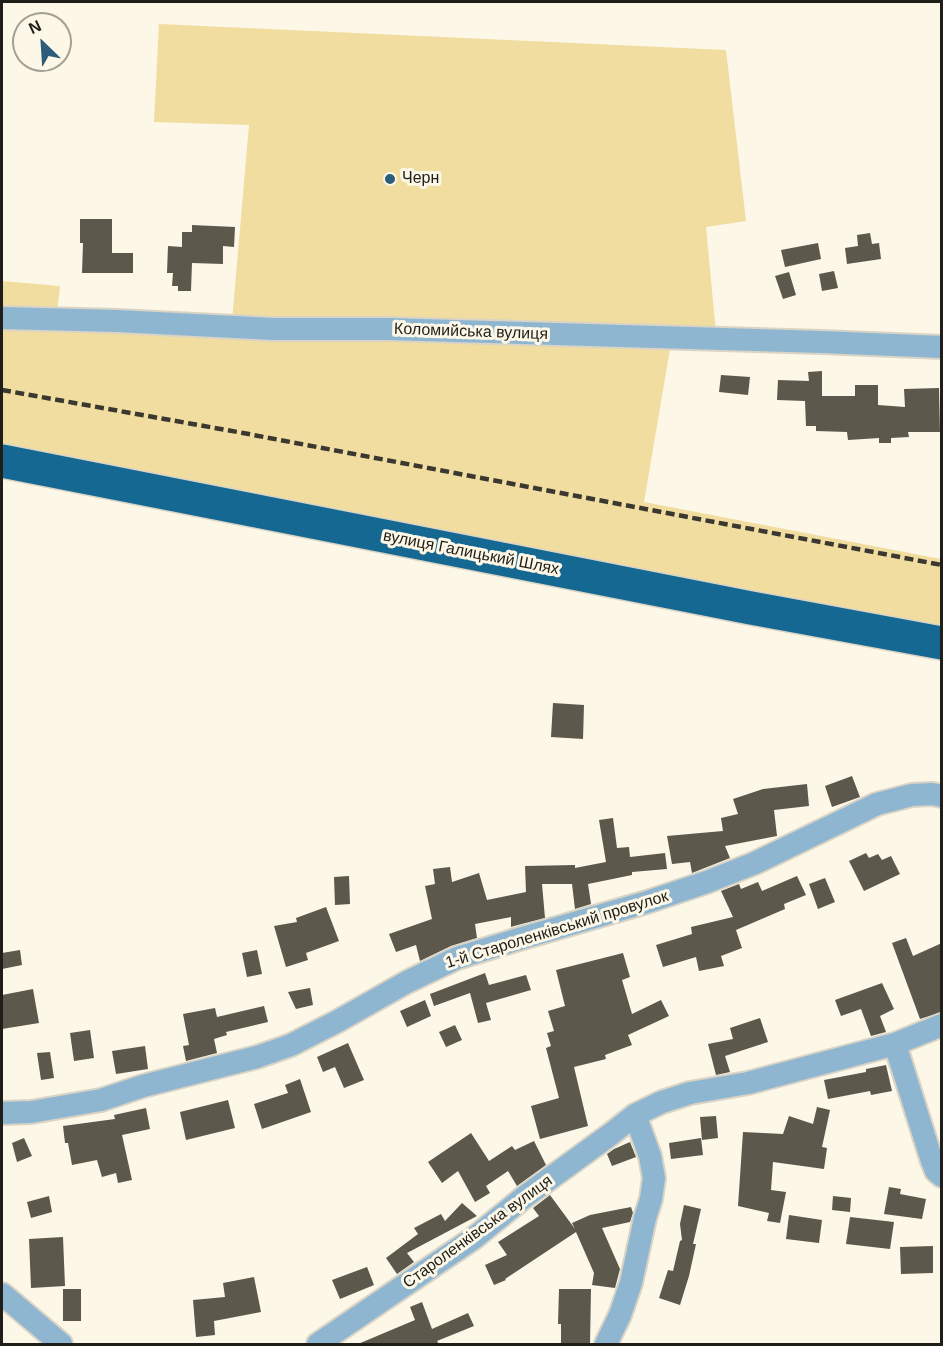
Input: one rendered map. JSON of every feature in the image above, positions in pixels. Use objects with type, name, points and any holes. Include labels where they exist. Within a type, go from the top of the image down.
[{"type":"highway","name":"вулиця Галицький Шлях","points":[[2,461],[751,608],[942,643]]},
{"type":"street","name":"Коломийська вулиця","points":[[2,318],[273,329],[390,329],[942,347]]},
{"type":"street","name":"1-й Староленківський провулок","points":[[2,1113],[31,1112],[101,1100],[143,1086],[257,1057],[291,1045],[407,982],[457,958],[707,882],[755,863],[877,804],[912,795],[942,796]]},
{"type":"street","name":"Староленківська вулиця","points":[[318,1344],[474,1238],[523,1198],[634,1115],[662,1102],[690,1093],[748,1083],[895,1044],[942,1025]]},
{"type":"street","points":[[895,1044],[932,1161],[936,1171],[942,1176]]},
{"type":"street","points":[[606,1344],[620,1315],[631,1283],[654,1178],[651,1156],[634,1115]]},
{"type":"street","points":[[2,1294],[61,1344]]},
{"type":"shaded area","points":[[159,24],[726,50],[746,221],[706,227],[717,344],[671,343],[644,502],[941,559],[941,649],[2,467],[2,281],[60,286],[57,312],[232,321],[249,125],[154,122]]},
{"type":"building","points":[[80,219],[112,219],[112,253],[133,253],[133,273],[82,273],[83,243],[80,243]]},
{"type":"building","points":[[192,225],[235,227],[234,247],[223,246],[223,264],[192,263],[191,291],[178,291],[178,286],[172,286],[173,273],[167,273],[168,246],[182,247],[182,232],[192,232]]},
{"type":"building","points":[[870,233],[872,244],[879,243],[881,259],[847,264],[845,248],[858,246],[857,235]]},
{"type":"building","points":[[818,243],[821,259],[785,267],[781,250]]},
{"type":"building","points":[[834,271],[838,288],[822,291],[819,274]]},
{"type":"building","points":[[789,272],[796,295],[783,299],[775,276]]},
{"type":"building","points":[[822,371],[822,396],[855,396],[855,385],[878,385],[878,405],[905,407],[904,389],[939,388],[940,432],[908,432],[909,437],[891,438],[891,443],[879,443],[879,438],[848,440],[847,432],[816,431],[816,426],[806,426],[805,401],[777,400],[778,380],[809,381],[808,372]]},
{"type":"building","points":[[721,375],[750,377],[748,395],[719,392]]},
{"type":"building","points":[[553,703],[584,705],[583,739],[551,737]]},
{"type":"building","points":[[852,776],[860,797],[832,807],[825,786]]},
{"type":"building","points":[[807,784],[809,806],[774,810],[777,836],[725,846],[730,858],[692,873],[690,862],[672,864],[667,836],[723,831],[721,818],[738,814],[733,799],[763,789]]},
{"type":"building","points":[[613,818],[617,848],[629,847],[630,857],[665,853],[667,869],[632,872],[632,875],[588,884],[591,904],[575,909],[572,884],[542,884],[545,918],[511,927],[511,917],[475,924],[477,938],[451,946],[420,961],[416,945],[396,952],[389,934],[432,919],[425,886],[435,884],[433,869],[450,867],[452,882],[479,873],[487,900],[526,892],[525,866],[575,865],[575,868],[606,862],[599,820]]},
{"type":"building","points":[[866,853],[869,858],[878,854],[882,860],[891,856],[900,874],[864,891],[849,861]]},
{"type":"building","points":[[349,876],[350,904],[335,905],[334,877]]},
{"type":"building","points":[[797,876],[806,895],[784,904],[785,909],[736,930],[742,948],[721,956],[724,966],[699,971],[696,957],[663,967],[656,945],[692,934],[691,927],[733,917],[721,891],[739,884],[741,889],[758,882],[762,891]]},
{"type":"building","points":[[825,878],[835,902],[818,909],[809,884]]},
{"type":"building","points":[[326,907],[339,941],[306,953],[308,960],[286,967],[274,926],[297,922],[296,918]]},
{"type":"building","points":[[906,938],[913,956],[942,943],[942,1012],[920,1019],[892,943]]},
{"type":"building","points":[[20,950],[22,965],[2,969],[2,953]]},
{"type":"building","points":[[257,950],[262,974],[247,977],[242,953]]},
{"type":"building","points":[[623,953],[630,977],[622,980],[632,1014],[661,1000],[669,1016],[628,1035],[632,1045],[605,1055],[606,1059],[574,1067],[588,1126],[540,1139],[531,1106],[559,1098],[546,1048],[551,1046],[547,1033],[554,1031],[548,1011],[565,1006],[556,970]]},
{"type":"building","points":[[485,973],[489,985],[526,975],[531,990],[486,1003],[491,1020],[478,1023],[470,993],[434,1006],[430,994]]},
{"type":"building","points":[[882,983],[894,1009],[880,1016],[886,1032],[871,1036],[861,1009],[841,1016],[835,1000]]},
{"type":"building","points":[[310,988],[313,1005],[296,1009],[288,992]]},
{"type":"building","points":[[33,989],[39,1023],[2,1029],[2,995]]},
{"type":"building","points":[[425,1000],[431,1016],[407,1027],[400,1011]]},
{"type":"building","points":[[264,1006],[268,1022],[226,1032],[227,1035],[214,1039],[217,1053],[186,1061],[183,1046],[189,1045],[183,1014],[215,1008],[217,1017]]},
{"type":"building","points":[[760,1018],[768,1042],[725,1056],[730,1072],[716,1075],[708,1044],[733,1039],[730,1028]]},
{"type":"building","points":[[455,1025],[462,1040],[446,1047],[439,1032]]},
{"type":"building","points":[[90,1030],[94,1058],[74,1061],[70,1033]]},
{"type":"building","points":[[348,1043],[364,1080],[344,1088],[335,1067],[323,1072],[317,1057]]},
{"type":"building","points":[[145,1046],[148,1069],[116,1074],[112,1051]]},
{"type":"building","points":[[50,1052],[54,1078],[41,1080],[37,1053]]},
{"type":"building","points":[[886,1065],[892,1091],[871,1095],[870,1091],[828,1099],[824,1080],[866,1072],[866,1069]]},
{"type":"building","points":[[300,1079],[311,1112],[262,1129],[254,1104],[288,1093],[285,1085]]},
{"type":"building","points":[[228,1100],[235,1128],[186,1140],[180,1112]]},
{"type":"building","points":[[817,1107],[830,1110],[822,1147],[827,1148],[824,1169],[773,1162],[771,1190],[786,1192],[780,1223],[767,1221],[769,1213],[738,1206],[743,1132],[783,1134],[789,1116],[813,1124]]},
{"type":"building","points":[[146,1108],[150,1129],[122,1135],[132,1180],[118,1183],[116,1173],[102,1177],[97,1160],[72,1165],[68,1143],[65,1143],[63,1126],[115,1119],[114,1115]]},
{"type":"building","points":[[716,1116],[718,1138],[702,1140],[700,1117]]},
{"type":"building","points":[[471,1133],[489,1161],[512,1146],[515,1150],[534,1141],[546,1165],[517,1186],[508,1171],[486,1186],[490,1193],[475,1202],[458,1171],[442,1183],[428,1162]]},
{"type":"building","points":[[24,1138],[32,1156],[17,1162],[12,1143]]},
{"type":"building","points":[[701,1138],[703,1155],[671,1159],[669,1143]]},
{"type":"building","points":[[630,1142],[636,1157],[612,1166],[607,1154]]},
{"type":"building","points":[[889,1187],[901,1189],[900,1194],[926,1199],[922,1219],[884,1214]]},
{"type":"building","points":[[550,1195],[575,1229],[572,1223],[590,1215],[631,1207],[633,1213],[630,1222],[602,1228],[620,1269],[615,1288],[592,1285],[594,1273],[576,1232],[506,1280],[494,1285],[485,1265],[507,1255],[498,1242],[539,1216],[533,1208]]},
{"type":"building","points":[[49,1196],[52,1212],[31,1218],[27,1202]]},
{"type":"building","points":[[833,1196],[851,1198],[850,1212],[832,1210]]},
{"type":"building","points":[[462,1203],[477,1216],[407,1253],[414,1262],[397,1274],[386,1258],[418,1234],[414,1228],[441,1214],[445,1221]]},
{"type":"building","points":[[684,1205],[701,1209],[689,1276],[680,1305],[659,1298],[668,1270],[673,1271],[682,1240],[680,1224]]},
{"type":"building","points":[[789,1215],[822,1220],[819,1243],[786,1239]]},
{"type":"building","points":[[850,1217],[894,1222],[890,1249],[846,1244]]},
{"type":"building","points":[[63,1237],[65,1286],[31,1288],[29,1239]]},
{"type":"building","points":[[933,1246],[933,1273],[901,1274],[900,1247]]},
{"type":"building","points":[[367,1267],[374,1285],[340,1299],[332,1280]]},
{"type":"building","points":[[254,1277],[261,1312],[214,1321],[215,1335],[196,1337],[193,1300],[225,1297],[223,1283]]},
{"type":"building","points":[[63,1289],[81,1289],[81,1321],[63,1321]]},
{"type":"building","points":[[559,1289],[591,1289],[590,1344],[561,1344],[561,1324],[558,1324]]},
{"type":"building","points":[[422,1302],[432,1329],[468,1313],[474,1326],[437,1341],[439,1344],[358,1344],[415,1320],[410,1307]]},
{"type":"railway","points":[[2,390],[243,433],[942,565]]},
{"type":"place","name":"Черн","points":[[390,179]]}]
